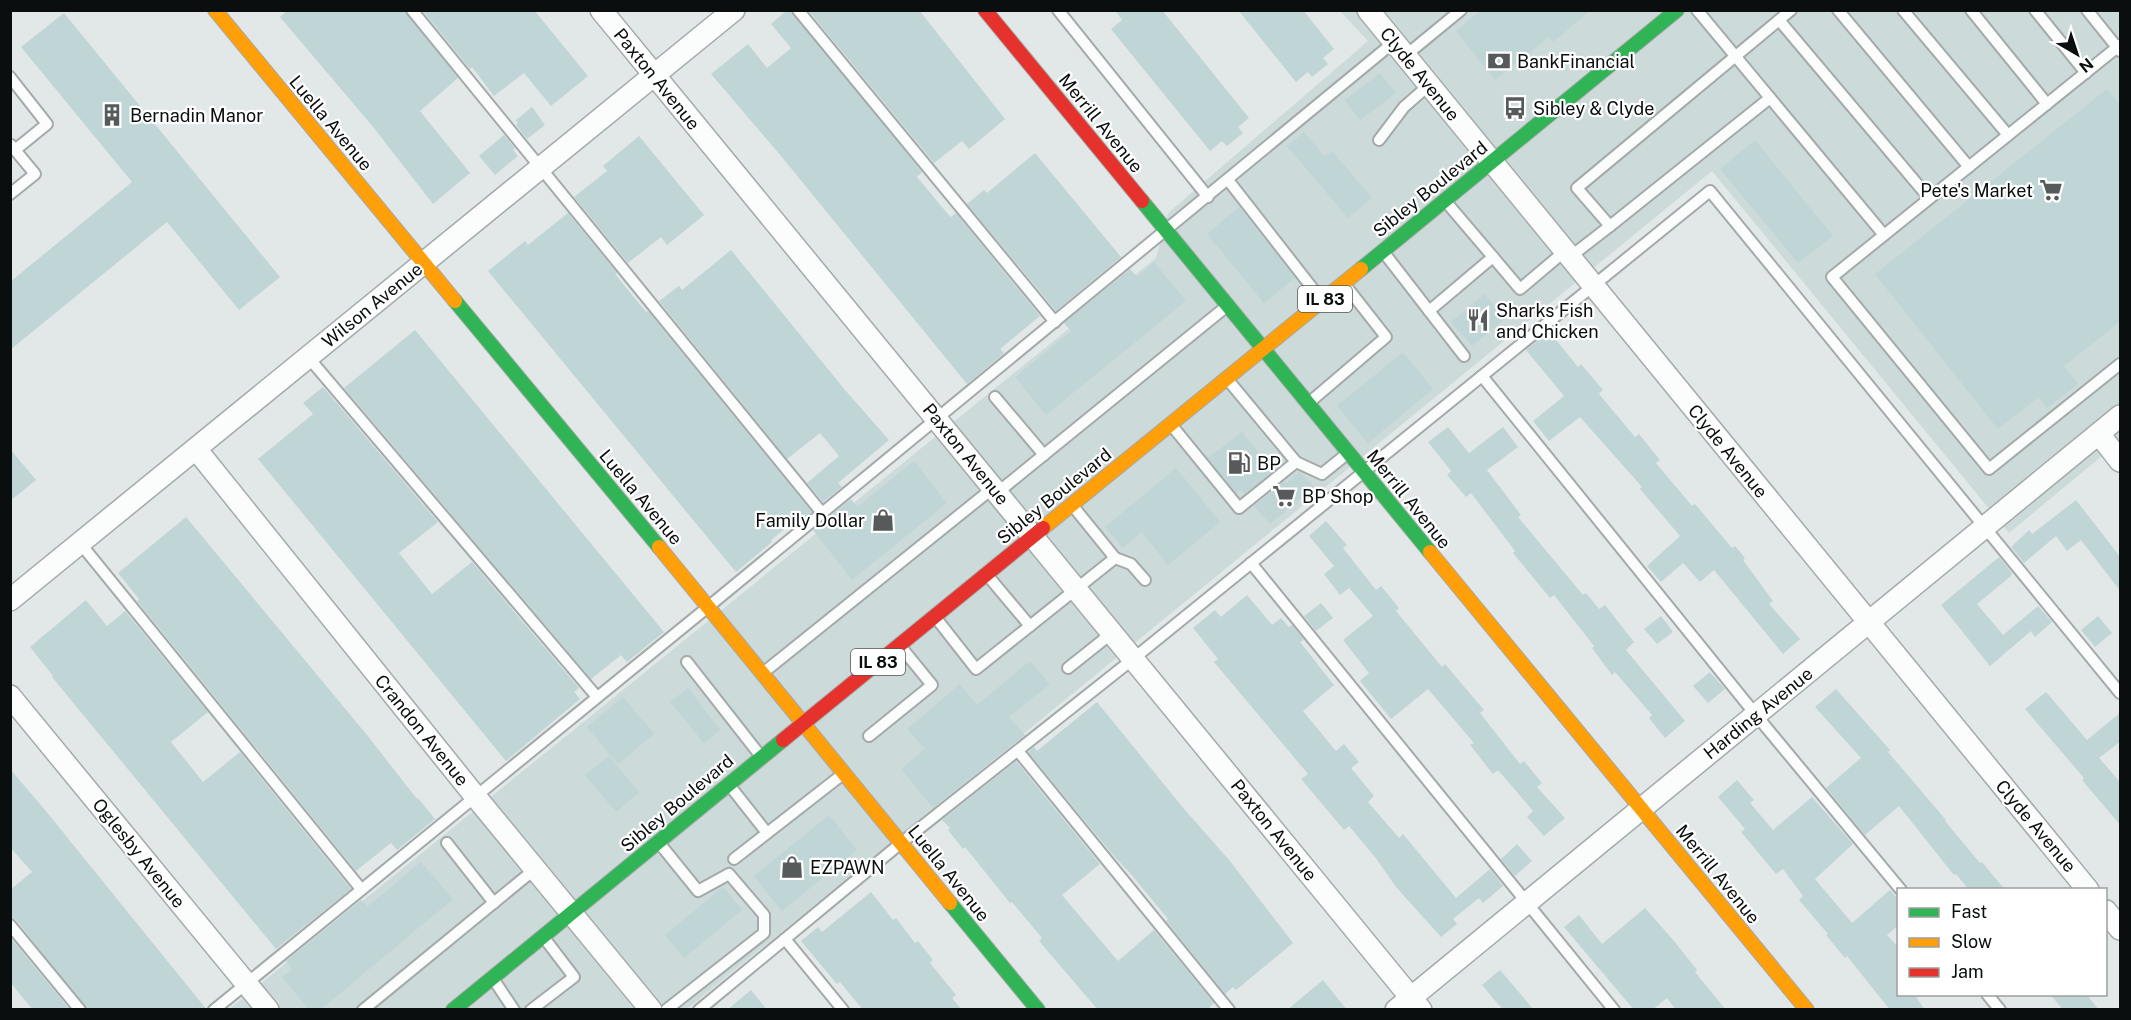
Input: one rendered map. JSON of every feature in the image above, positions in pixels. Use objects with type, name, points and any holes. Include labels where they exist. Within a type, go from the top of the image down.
[{"type":"street","name":"Luella Avenue","points":[[214,10],[1038,1010]]},
{"type":"street","name":"Paxton Avenue","points":[[602,10],[1112,633],[1409,1005]]},
{"type":"street","name":"Wilson Avenue","points":[[10,600],[734,10]]},
{"type":"street","name":"Merrill Avenue","points":[[985,10],[1807,1010]]},
{"type":"street","name":"Clyde Avenue","points":[[1368,10],[2086,888]]},
{"type":"street","name":"Sibley Boulevard","points":[[453,1010],[1677,10]]},
{"type":"street","name":"Harding Avenue","points":[[1409,1005],[1527,902],[2121,416]]},
{"type":"street","points":[[2099,434],[2121,461]]},
{"type":"street","name":"Crandon Avenue","points":[[196,449],[475,796],[651,1010]]},
{"type":"street","name":"Oglesby Avenue","points":[[10,696],[268,1010]]},
{"type":"street","points":[[2107,911],[2121,929]]},
{"type":"lane","points":[[412,10],[822,513]]},
{"type":"lane","points":[[798,10],[1055,322]]},
{"type":"lane","points":[[1058,10],[1208,197]]},
{"type":"lane","points":[[1697,10],[1884,235]]},
{"type":"lane","points":[[1610,226],[1577,188],[1791,10]]},
{"type":"lane","points":[[1839,10],[1969,167]]},
{"type":"lane","points":[[1903,10],[2008,135]]},
{"type":"lane","points":[[1971,10],[2048,104]]},
{"type":"lane","points":[[2035,10],[2086,73]]},
{"type":"lane","points":[[2087,10],[2120,48],[1832,277],[1989,469],[2121,364]]},
{"type":"lane","points":[[214,1010],[1228,180],[1400,49],[1457,12]]},
{"type":"lane","points":[[1779,20],[1929,198]]},
{"type":"lane","points":[[10,77],[47,124],[13,147],[35,174],[10,194]]},
{"type":"lane","points":[[1379,140],[1404,107],[1429,85]]},
{"type":"lane","points":[[1445,200],[1520,289],[1610,226],[1770,98]]},
{"type":"lane","points":[[1228,180],[1322,301]]},
{"type":"lane","points":[[699,1010],[901,843],[1133,659],[1710,191],[2121,693]]},
{"type":"lane","points":[[1383,251],[1464,356]]},
{"type":"lane","points":[[1429,311],[1493,257]]},
{"type":"lane","points":[[1308,404],[1386,336],[1344,284]]},
{"type":"lane","points":[[762,673],[995,490],[1044,455],[1227,305]]},
{"type":"lane","points":[[308,357],[597,697]]},
{"type":"lane","points":[[1482,376],[1898,888]]},
{"type":"lane","points":[[1227,378],[1296,462],[1322,474],[1348,452]]},
{"type":"lane","points":[[995,397],[1044,455]]},
{"type":"lane","points":[[1171,425],[1239,508],[1296,462]]},
{"type":"lane","points":[[1072,504],[1115,558],[1131,564],[1145,580]]},
{"type":"lane","points":[[80,543],[362,889]]},
{"type":"lane","points":[[934,616],[976,669],[1115,558]]},
{"type":"lane","points":[[1251,563],[1614,1010]]},
{"type":"lane","points":[[986,574],[1030,626]]},
{"type":"lane","points":[[1068,669],[1112,633]]},
{"type":"lane","points":[[869,736],[932,685],[899,645]]},
{"type":"lane","points":[[687,662],[761,757]]},
{"type":"lane","points":[[1018,751],[1229,1010]]},
{"type":"lane","points":[[734,859],[844,773]]},
{"type":"lane","points":[[728,784],[767,833]]},
{"type":"lane","points":[[658,842],[698,891],[729,874],[764,915],[764,933],[666,1010]]},
{"type":"lane","points":[[447,843],[494,903]]},
{"type":"lane","points":[[363,1010],[535,869]]},
{"type":"lane","points":[[10,925],[80,1010]]},
{"type":"lane","points":[[531,1010],[574,977],[543,936]]},
{"type":"lane","points":[[785,939],[843,1010]]},
{"type":"lane","points":[[492,978],[514,1010]]},
{"type":"lane","points":[[1990,996],[2000,1010]]},
{"type":"shaded area","points":[[1340,11],[2120,11],[2120,441],[2009,533],[1712,171],[687,1009],[228,1010],[1156,258],[1168,213],[1368,41]]},
{"type":"building","points":[[288,10],[405,10],[458,78],[420,111],[470,173],[433,204],[374,128],[280,17]]},
{"type":"building","points":[[422,10],[534,10],[588,76],[551,106],[524,73],[494,96]]},
{"type":"building","points":[[787,10],[791,10],[922,172],[917,177],[951,217],[956,213],[1040,316],[1000,349],[1004,353],[967,384],[711,74],[748,44],[767,68],[791,48],[771,24]]},
{"type":"building","points":[[808,10],[919,10],[1005,119],[969,149],[962,141],[934,163]]},
{"type":"building","points":[[1115,10],[1162,10],[1249,118],[1238,127],[1243,133],[1227,146],[1222,141],[1210,151],[1111,29],[1122,20]]},
{"type":"building","points":[[1238,10],[1303,10],[1334,49],[1323,58],[1328,64],[1312,77],[1308,72],[1296,82]]},
{"type":"building","name":"BankFinancial","points":[[1481,10],[1591,10],[1553,42],[1549,37],[1495,80],[1456,31]]},
{"type":"building","name":"Bernadin Manor","points":[[64,13],[280,277],[239,310],[167,222],[10,350],[10,282],[132,182],[21,47]]},
{"type":"building","points":[[1380,73],[1396,93],[1360,120],[1345,100]]},
{"type":"building","name":"Pete's Market","points":[[2107,89],[2121,106],[2121,321],[2064,366],[2078,384],[2047,408],[2039,397],[1998,429],[1875,274]]},
{"type":"building","points":[[532,107],[545,125],[527,139],[516,125],[518,123],[516,120]]},
{"type":"building","points":[[1304,132],[1325,157],[1332,151],[1372,198],[1348,218],[1287,146]]},
{"type":"building","points":[[504,135],[515,148],[513,150],[518,156],[495,175],[479,156]]},
{"type":"building","points":[[639,136],[704,215],[667,245],[661,237],[628,263],[574,197],[607,171],[603,166]]},
{"type":"building","points":[[1755,140],[1833,236],[1798,263],[1720,169]]},
{"type":"building","points":[[1035,153],[1121,257],[1056,311],[967,204],[984,190],[987,193]]},
{"type":"building","points":[[1239,207],[1295,278],[1264,303],[1207,234]]},
{"type":"building","points":[[568,213],[646,312],[648,311],[812,512],[804,518],[802,515],[736,572],[488,271],[525,241],[528,245]]},
{"type":"building","points":[[731,250],[845,390],[889,440],[838,483],[842,487],[823,502],[807,483],[839,456],[820,433],[787,459],[659,301],[679,286],[682,290]]},
{"type":"building","points":[[1154,262],[1186,301],[1046,415],[1015,377],[1071,331],[1064,323],[1130,269],[1137,277]]},
{"type":"building","name":"Sharks Fish and Chicken","points":[[1485,294],[1505,319],[1472,346],[1451,322]]},
{"type":"building","points":[[415,330],[664,632],[627,662],[621,655],[591,679],[344,388]]},
{"type":"building","points":[[1549,331],[1578,367],[1581,364],[1603,390],[1599,394],[1635,437],[1639,434],[1660,460],[1656,463],[1692,506],[1695,504],[1732,548],[1735,546],[1745,558],[1743,560],[1773,601],[1769,604],[1800,639],[1783,654],[1714,570],[1700,582],[1683,563],[1661,582],[1647,566],[1680,536],[1640,489],[1642,487],[1580,417],[1549,441],[1533,421],[1564,396],[1526,350]]},
{"type":"building","points":[[1403,352],[1433,389],[1368,443],[1337,406]]},
{"type":"building","points":[[323,387],[438,522],[399,553],[432,594],[472,562],[579,688],[574,692],[580,699],[506,761],[258,459],[313,414],[303,403]]},
{"type":"building","points":[[1448,427],[1469,453],[1503,427],[1518,447],[1487,470],[1521,515],[1518,517],[1583,595],[1586,593],[1599,609],[1605,605],[1634,642],[1626,650],[1685,721],[1665,738],[1649,718],[1652,715],[1615,672],[1612,675],[1592,648],[1594,646],[1554,595],[1550,598],[1513,553],[1515,551],[1471,493],[1466,497],[1447,475],[1451,471],[1428,442]]},
{"type":"building","name":"BP","points":[[1242,432],[1273,471],[1244,494],[1241,490],[1236,493],[1208,458]]},
{"type":"building","points":[[10,449],[36,480],[10,501]]},
{"type":"building","name":"Family Dollar","points":[[914,461],[947,503],[852,580],[813,530],[851,499],[857,507]]},
{"type":"building","points":[[1176,468],[1220,522],[1168,565],[1142,532],[1123,548],[1105,527]]},
{"type":"building","name":"BP Shop","points":[[1300,472],[1314,487],[1270,524],[1254,506]]},
{"type":"building","points":[[2076,500],[2121,558],[2121,592],[2081,540],[2067,551],[2056,536],[2024,563],[2011,547],[2029,530],[2032,534]]},
{"type":"building","points":[[186,517],[435,819],[397,850],[391,843],[356,871],[137,601],[139,599],[118,573]]},
{"type":"building","points":[[1326,521],[1347,545],[1343,548],[1376,590],[1381,586],[1399,608],[1396,611],[1442,667],[1445,664],[1484,710],[1480,713],[1520,764],[1524,761],[1542,783],[1537,787],[1565,818],[1544,836],[1527,817],[1533,811],[1498,770],[1493,774],[1470,745],[1474,743],[1428,689],[1391,719],[1360,681],[1369,673],[1343,640],[1373,616],[1349,588],[1340,595],[1324,574],[1334,566],[1309,536]]},
{"type":"building","points":[[1999,557],[2012,573],[2011,576],[1977,604],[2003,635],[2038,606],[2052,622],[2035,637],[2031,631],[1990,666],[1941,605]]},
{"type":"building","points":[[1247,595],[1272,625],[1281,618],[1289,627],[1292,625],[1304,640],[1300,642],[1334,685],[1303,711],[1336,751],[1344,744],[1359,762],[1351,768],[1374,796],[1368,802],[1399,838],[1403,834],[1456,898],[1490,869],[1503,886],[1483,903],[1479,898],[1453,919],[1457,924],[1441,937],[1396,887],[1349,826],[1344,830],[1301,779],[1308,774],[1214,662],[1218,659],[1193,628],[1215,610],[1221,617]]},
{"type":"building","points":[[86,600],[107,626],[125,611],[208,712],[171,742],[203,782],[240,752],[351,889],[276,949],[52,677],[30,647]]},
{"type":"building","points":[[1321,603],[1333,618],[1316,631],[1304,616]]},
{"type":"building","points":[[1661,616],[1673,632],[1657,644],[1644,629]]},
{"type":"building","points":[[2098,616],[2112,633],[2095,647],[2081,630]]},
{"type":"building","points":[[1030,661],[1050,684],[1009,717],[1025,735],[933,808],[901,769],[925,749],[907,729],[960,684],[977,705]]},
{"type":"building","points":[[1710,672],[1725,689],[1708,703],[1693,686]]},
{"type":"building","points":[[688,688],[720,730],[704,743],[670,702]]},
{"type":"building","points":[[1836,689],[1890,750],[1888,752],[2003,888],[1967,888],[1956,874],[1954,875],[1899,806],[1865,835],[1826,788],[1861,758],[1815,707]]},
{"type":"building","points":[[2046,692],[2087,740],[2121,712],[2121,741],[2099,758],[2121,783],[2121,826],[2082,780],[2084,778],[2025,709]]},
{"type":"building","points":[[623,697],[654,734],[618,764],[587,727]]},
{"type":"building","points":[[1097,702],[1230,861],[1293,943],[1236,990],[1233,987],[1225,994],[1166,921],[1168,919],[1028,752],[1034,747],[1037,751]]},
{"type":"building","points":[[609,756],[639,792],[616,812],[585,775]]},
{"type":"building","points":[[1016,761],[1100,864],[1062,895],[1118,961],[1154,930],[1214,1003],[1207,1010],[1098,1010],[1039,941],[1042,938],[1012,902],[1010,903],[965,847],[963,849],[948,830],[950,828],[942,820]]},
{"type":"building","points":[[10,769],[207,1010],[87,1010],[16,920],[10,918],[10,890],[32,872],[10,847]]},
{"type":"building","points":[[1737,780],[1754,800],[1750,803],[1773,830],[1812,797],[1853,844],[1815,879],[1852,923],[1890,890],[1897,898],[1897,927],[1887,935],[1897,946],[1897,996],[1915,996],[1925,1010],[1890,1010],[1799,900],[1803,896],[1783,869],[1776,874],[1741,832],[1745,829],[1718,797]]},
{"type":"building","points":[[829,815],[857,850],[782,911],[754,876]]},
{"type":"building","points":[[1517,844],[1532,861],[1515,876],[1501,859]]},
{"type":"building","points":[[421,862],[453,899],[320,1010],[309,1010],[282,977],[292,969],[286,961],[361,900],[367,907]]},
{"type":"building","points":[[723,887],[742,910],[684,958],[665,935]]},
{"type":"building","points":[[871,892],[893,920],[896,918],[915,943],[918,941],[933,960],[930,963],[956,995],[952,998],[962,1010],[863,1010],[840,982],[837,984],[801,941],[818,927],[822,932]]},
{"type":"building","points":[[1645,908],[1674,941],[1697,970],[1695,972],[1726,1010],[1676,1010],[1667,998],[1652,1010],[1634,1010],[1564,927],[1579,915],[1602,944]]},
{"type":"building","points":[[10,937],[70,1010],[33,1010],[10,982]]},
{"type":"building","points":[[1500,970],[1534,1010],[1503,1010],[1482,985]]},
{"type":"building","points":[[1323,980],[1347,1010],[1287,1010]]},
{"type":"building","points":[[751,990],[767,1010],[727,1010]]},
{"type":"building","points":[[2052,996],[2088,996],[2099,1010],[2063,1010]]},
{"type":"traffic: fast","points":[[1361,269],[1677,10]]},
{"type":"traffic: fast","points":[[1142,201],[1430,552]]},
{"type":"traffic: fast","points":[[455,301],[659,547]]},
{"type":"traffic: fast","points":[[453,1010],[783,740]]},
{"type":"traffic: fast","points":[[950,903],[1038,1010]]},
{"type":"traffic: slow","points":[[215,10],[455,301]]},
{"type":"traffic: slow","points":[[1043,528],[1361,269]]},
{"type":"traffic: slow","points":[[659,547],[950,903]]},
{"type":"traffic: slow","points":[[1430,552],[1807,1010]]},
{"type":"traffic: jam","points":[[985,10],[1142,201]]},
{"type":"traffic: jam","points":[[783,740],[1043,528]]},
{"type":"place","name":"BankFinancial","points":[[1499,61]]},
{"type":"place","name":"Sibley & Clyde","points":[[1515,108]]},
{"type":"place","name":"Bernadin Manor","points":[[112,115]]},
{"type":"place","name":"Pete's Market","points":[[2051,190]]},
{"type":"place","name":"Sharks Fish and Chicken","points":[[1478,320]]},
{"type":"place","name":"BP","points":[[1239,463]]},
{"type":"place","name":"BP Shop","points":[[1284,496]]},
{"type":"place","name":"Family Dollar","points":[[883,520]]},
{"type":"place","name":"EZPAWN","points":[[792,867]]}]
